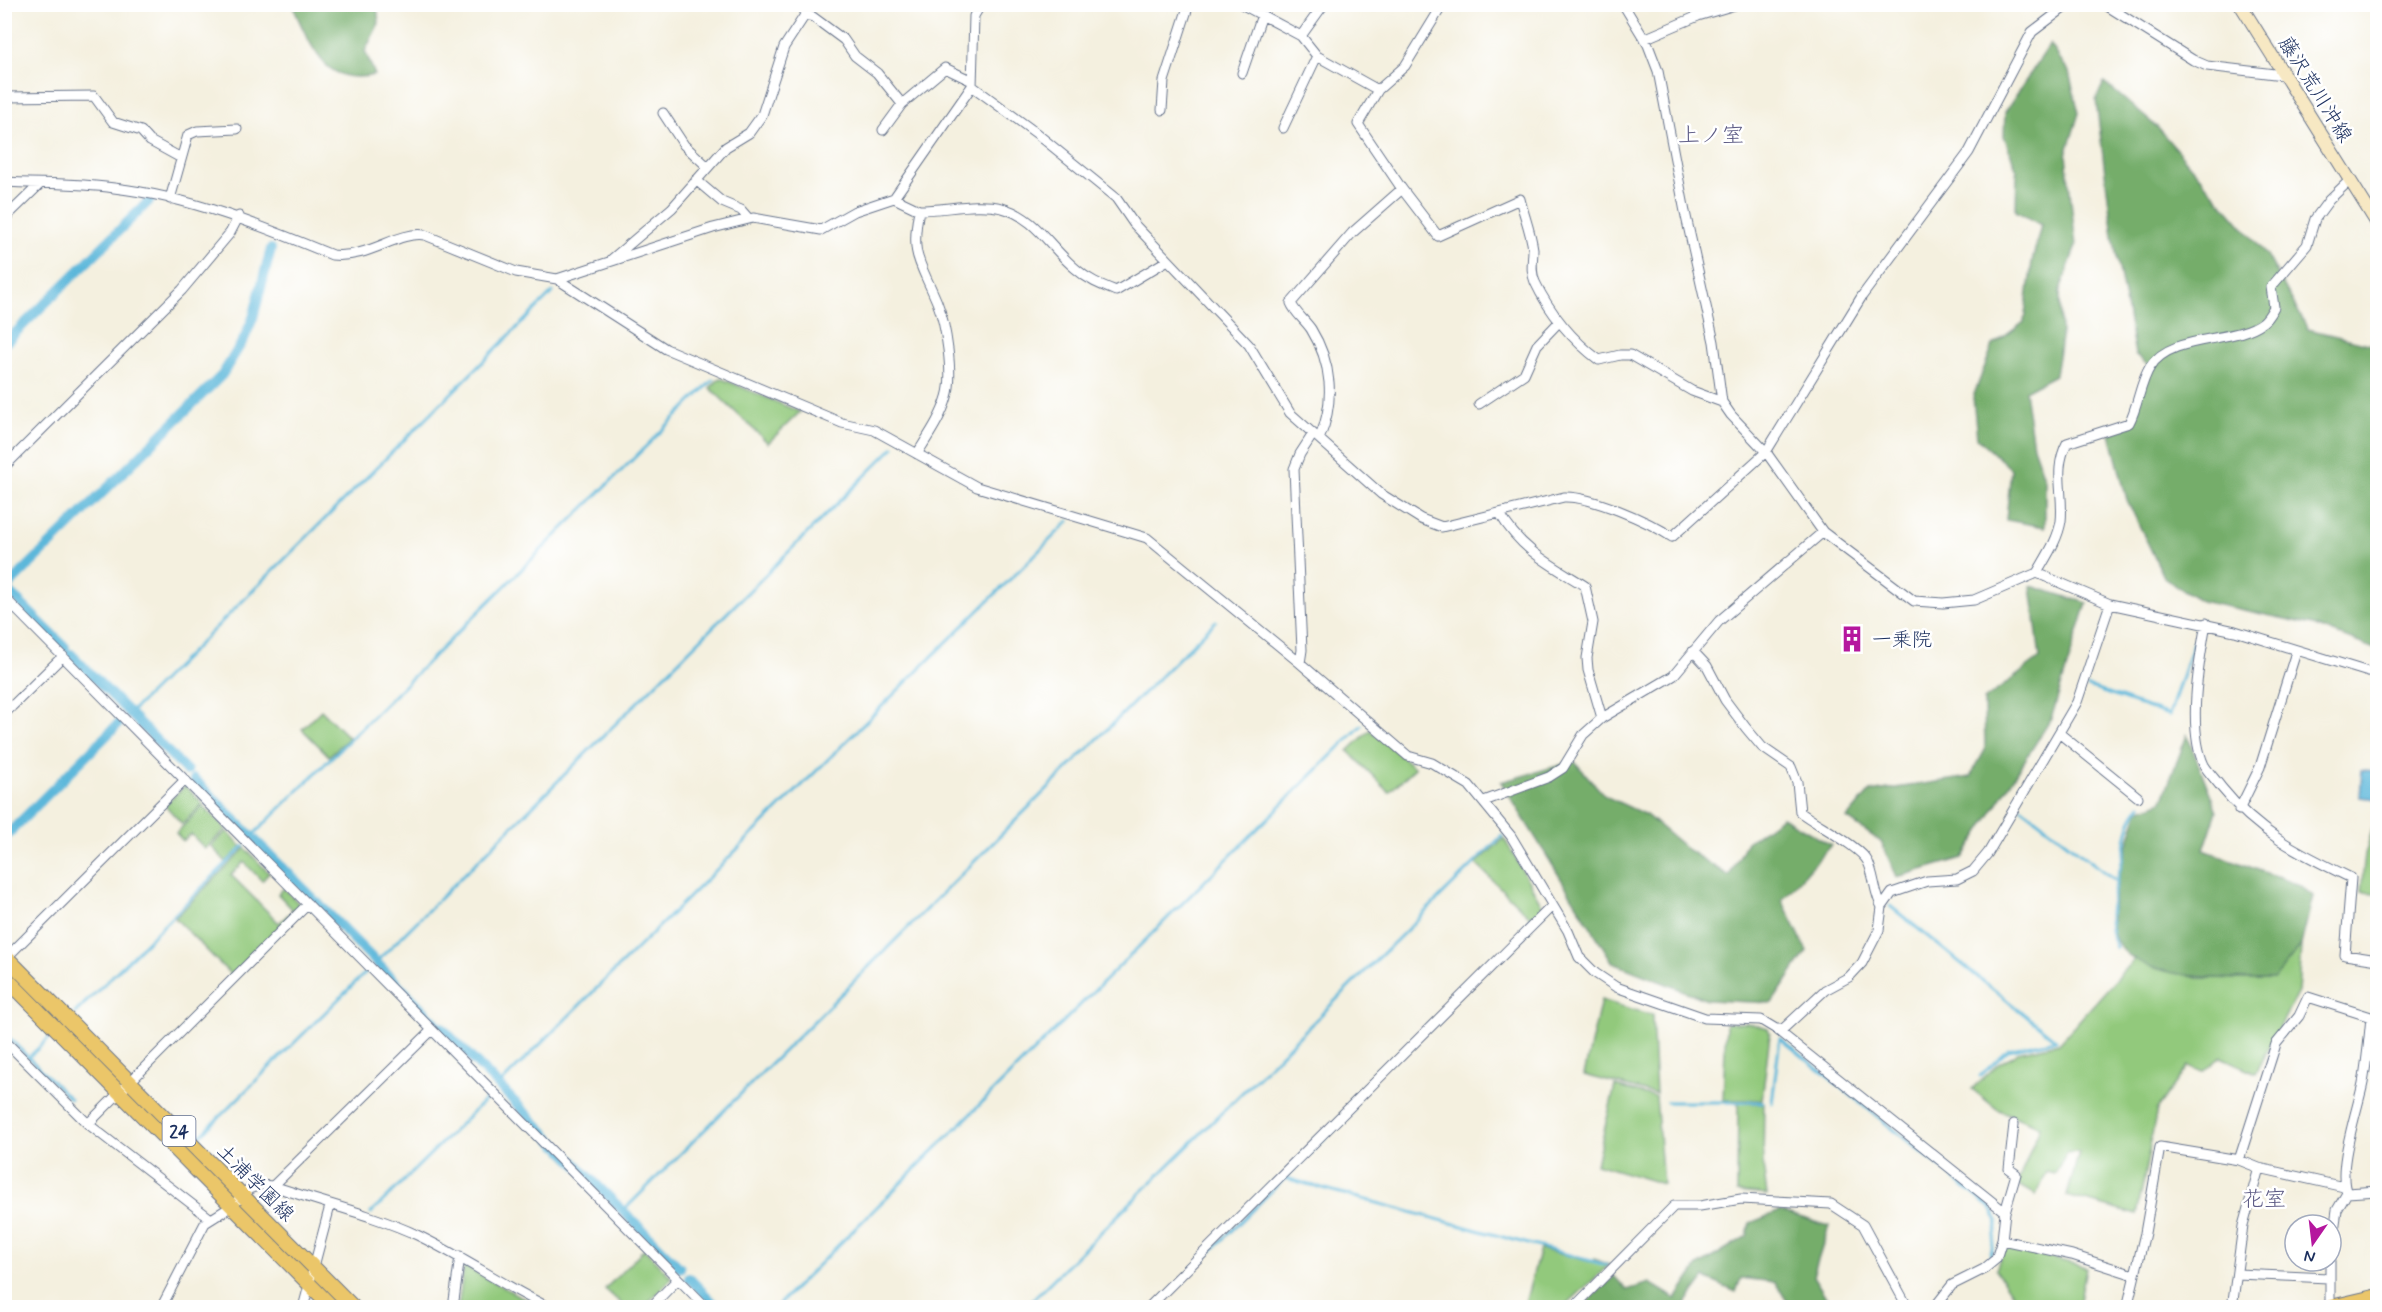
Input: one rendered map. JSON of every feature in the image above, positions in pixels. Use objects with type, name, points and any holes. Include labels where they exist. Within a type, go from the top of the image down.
[{"type":"main road","name":"藤沢荒川沖線","points":[[2240,4],[2378,225]]},
{"type":"main road","name":"土浦学園線","points":[[5,957],[354,1308]]},
{"type":"main road","name":"土浦学園線","points":[[4,976],[333,1308]]},
{"type":"main road","points":[[2329,1307],[2378,1296]]},
{"type":"street","points":[[557,279],[749,219],[821,230],[855,211],[894,198],[972,83],[974,16],[981,4]]},
{"type":"street","points":[[1162,110],[1164,81],[1189,4]]},
{"type":"street","points":[[1241,4],[1301,36],[1317,56],[1378,90]]},
{"type":"street","points":[[1301,36],[1324,4]]},
{"type":"street","points":[[1443,4],[1405,66],[1378,90],[1358,124],[1402,189],[1438,236],[1520,199],[1533,249],[1531,268],[1535,282],[1559,322],[1580,345],[1599,360],[1620,354],[1630,355],[1692,391],[1722,402],[1766,452],[1823,532],[1914,602],[1943,603],[1974,600],[2037,573],[2053,545],[2061,521],[2058,480],[2060,456],[2067,443],[2129,423],[2150,367],[2162,355],[2194,341],[2244,332],[2264,321],[2274,307],[2271,287],[2307,245],[2315,219],[2329,200],[2350,180]]},
{"type":"street","points":[[1623,4],[1644,39],[1658,70],[1685,212],[1714,342],[1722,402]]},
{"type":"street","points":[[1644,39],[1698,16],[1738,4]]},
{"type":"street","points":[[883,130],[902,104],[945,68],[972,83],[1116,198],[1134,224],[1249,345],[1290,413],[1341,461],[1381,494],[1421,519],[1442,527],[1564,497],[1578,496],[1602,504],[1672,537],[1766,452],[1863,296],[1969,152],[2032,32],[2069,4]]},
{"type":"street","points":[[2104,4],[2193,60],[2227,69],[2283,75]]},
{"type":"street","points":[[608,262],[672,208],[726,147],[749,133],[762,115],[784,47],[805,15],[813,17],[844,40],[855,56],[877,73],[902,104]]},
{"type":"street","points":[[1242,73],[1262,15]]},
{"type":"street","points":[[1284,128],[1317,56]]},
{"type":"street","points":[[4,97],[94,96],[113,122],[141,131],[150,141],[181,158]]},
{"type":"street","points":[[663,113],[684,145],[708,167]]},
{"type":"street","points":[[170,199],[188,135],[197,130],[237,129]]},
{"type":"street","points":[[696,180],[722,202],[741,210],[749,219]]},
{"type":"street","points":[[4,182],[117,188],[170,199],[239,216],[332,255],[347,256],[371,251],[413,234],[424,235],[516,272],[557,279],[666,349],[842,423],[874,430],[977,487],[1147,538],[1300,663],[1408,756],[1444,768],[1469,785],[1511,836],[1568,931],[1579,957],[1595,973],[1616,987],[1705,1018],[1761,1020],[1776,1029],[2005,1212]]},
{"type":"street","points":[[4,219],[40,184]]},
{"type":"street","points":[[1300,663],[1302,650],[1294,469],[1300,454],[1316,436],[1331,403],[1329,371],[1310,328],[1291,303],[1352,233],[1402,189]]},
{"type":"street","points":[[894,198],[919,210],[978,206],[1003,209],[1039,229],[1082,274],[1116,291],[1168,260]]},
{"type":"street","points":[[917,454],[940,417],[948,395],[949,376],[945,329],[937,304],[917,261],[914,238],[919,210]]},
{"type":"street","points":[[4,467],[182,290],[230,233],[239,216]]},
{"type":"street","points":[[1479,404],[1524,375],[1538,345],[1559,322]]},
{"type":"street","points":[[1500,514],[1513,536],[1531,552],[1585,586],[1593,622],[1587,658],[1588,670],[1602,718]]},
{"type":"street","points":[[1484,801],[1549,777],[1563,768],[1583,735],[1602,718],[1673,676],[1719,621],[1823,532]]},
{"type":"street","points":[[2037,573],[2110,604],[2206,623],[2378,675]]},
{"type":"street","points":[[4,597],[707,1308]]},
{"type":"street","points":[[1776,1029],[1783,1029],[1826,990],[1849,977],[1862,963],[1880,930],[1882,907],[1892,893],[1909,885],[1957,879],[1973,871],[2003,828],[2077,702],[2110,604]]},
{"type":"street","points":[[2206,623],[2197,673],[2197,729],[2204,764],[2239,810],[2271,836],[2351,878],[2345,955],[2378,960]]},
{"type":"street","points":[[1693,651],[1707,666],[1725,700],[1762,747],[1791,767],[1797,782],[1800,812],[1820,827],[1857,848],[1868,862],[1876,897],[1882,907]]},
{"type":"street","points":[[2239,810],[2264,757],[2296,652]]},
{"type":"street","points":[[4,714],[63,656]]},
{"type":"street","points":[[2059,733],[2138,796]]},
{"type":"street","points":[[5,957],[185,780]]},
{"type":"street","points":[[88,1124],[308,904]]},
{"type":"street","points":[[1148,1308],[1552,906]]},
{"type":"street","points":[[2239,1160],[2276,1044],[2300,1016],[2308,998],[2371,1017],[2362,1083],[2347,1150],[2346,1190],[2337,1213]]},
{"type":"street","points":[[273,1186],[432,1030]]},
{"type":"street","points":[[4,1040],[88,1124],[212,1219]]},
{"type":"street","points":[[1934,1308],[1952,1285],[1984,1269],[1996,1259],[2002,1240],[2005,1212],[2016,1174],[2009,1169],[2014,1124]]},
{"type":"street","points":[[2127,1308],[2160,1147],[2239,1160],[2259,1168],[2346,1190],[2378,1191]]},
{"type":"street","points":[[2232,1308],[2243,1226],[2259,1168]]},
{"type":"street","points":[[161,1308],[205,1224],[232,1206],[242,1195],[260,1185],[273,1186],[413,1234],[460,1256],[502,1284],[550,1308]]},
{"type":"street","points":[[1573,1308],[1674,1206],[1700,1206],[1741,1199],[1831,1204],[1863,1225],[1908,1308]]},
{"type":"street","points":[[303,1308],[330,1206]]},
{"type":"street","points":[[2002,1240],[2072,1256],[2134,1275]]},
{"type":"street","points":[[453,1308],[460,1256]]},
{"type":"street","points":[[2329,1273],[2329,1307]]},
{"type":"street","points":[[2237,1274],[2328,1278]]},
{"type":"street","points":[[650,1308],[678,1279]]},
{"type":"green space","points":[[294,5],[377,5],[379,23],[365,51],[375,75],[349,77],[330,69],[310,43]]},
{"type":"green space","points":[[2050,44],[2069,72],[2079,113],[2066,155],[2076,246],[2060,290],[2061,338],[2055,375],[2025,391],[2033,446],[2045,480],[2045,527],[2006,520],[2011,469],[1977,438],[1973,397],[1993,345],[2024,322],[2032,262],[2041,225],[2016,211],[2017,171],[2004,136],[2005,112]]},
{"type":"green space","points":[[2104,82],[2157,127],[2267,255],[2308,329],[2377,346],[2377,650],[2313,625],[2201,601],[2165,579],[2127,500],[2110,434],[2129,423],[2150,367],[2135,354],[2113,237],[2096,100]]},
{"type":"green space","points":[[720,378],[800,412],[768,443],[710,388]]},
{"type":"green space","points":[[2031,586],[2087,603],[2051,719],[1963,858],[1897,877],[1881,842],[1847,818],[1869,792],[1970,777],[1985,750],[1984,700],[2040,658]]},
{"type":"green space","points":[[321,710],[349,738],[329,756],[302,729]]},
{"type":"green space","points":[[1370,730],[1415,768],[1389,792],[1348,751]]},
{"type":"green space","points":[[2187,735],[2217,811],[2204,850],[2299,885],[2313,896],[2301,945],[2274,979],[2206,977],[2155,968],[2134,959],[2119,945],[2112,927],[2117,885],[2139,810],[2162,801]]},
{"type":"green space","points":[[1574,761],[1605,796],[1646,815],[1688,850],[1729,876],[1747,842],[1782,817],[1831,845],[1782,900],[1807,951],[1772,1003],[1707,1000],[1613,963],[1501,782]]},
{"type":"green space","points":[[185,786],[203,804],[182,824],[165,805]]},
{"type":"green space","points":[[203,806],[226,829],[205,849],[191,834],[183,841],[176,833]]},
{"type":"green space","points":[[2377,814],[2377,893],[2361,892],[2365,854]]},
{"type":"green space","points":[[227,831],[242,847],[226,862],[211,846]]},
{"type":"green space","points":[[1504,838],[1543,907],[1532,919],[1476,864]]},
{"type":"green space","points":[[245,848],[269,873],[262,881],[244,862],[231,875],[279,923],[293,910],[278,894],[284,888],[302,907],[232,976],[175,918]]},
{"type":"green space","points":[[2301,945],[2298,992],[2256,1073],[2221,1057],[2203,1072],[2188,1066],[2157,1109],[2137,1215],[2067,1196],[2079,1152],[2067,1153],[2055,1174],[2047,1172],[2036,1195],[2017,1184],[2040,1127],[1997,1109],[1972,1089],[1997,1065],[2018,1052],[2059,1043],[2134,959],[2197,978],[2274,979]]},
{"type":"green space","points":[[1601,1000],[1652,1015],[1656,1094],[1584,1075]]},
{"type":"green space","points":[[1726,1023],[1747,1023],[1768,1028],[1770,1034],[1762,1100],[1723,1100]]},
{"type":"green space","points":[[1615,1086],[1656,1097],[1663,1184],[1596,1164]]},
{"type":"green space","points":[[1738,1103],[1764,1103],[1763,1165],[1767,1195],[1737,1192]]},
{"type":"green space","points":[[1780,1211],[1829,1226],[1813,1276],[1832,1307],[1790,1306],[1775,1282],[1741,1278],[1736,1292],[1705,1278],[1683,1307],[1582,1307],[1614,1276],[1627,1290],[1650,1283],[1676,1299],[1698,1266],[1747,1236],[1750,1223]]},
{"type":"green space","points":[[2004,1246],[2086,1267],[2079,1307],[2021,1307],[1996,1270]]},
{"type":"green space","points":[[644,1249],[672,1278],[644,1307],[625,1307],[605,1289]]},
{"type":"green space","points":[[1540,1249],[1592,1262],[1594,1259],[1609,1265],[1564,1307],[1524,1307]]},
{"type":"green space","points":[[464,1266],[540,1307],[458,1308]]},
{"type":"water","points":[[2362,770],[2376,771],[2377,799],[2360,797]]},
{"type":"waterway","points":[[4,344],[150,200]]},
{"type":"waterway","points":[[6,588],[222,375],[244,339],[253,318],[271,249]]},
{"type":"waterway","points":[[130,713],[553,292]]},
{"type":"waterway","points":[[251,837],[713,380]]},
{"type":"waterway","points":[[376,962],[894,447]]},
{"type":"waterway","points":[[498,1086],[1069,521]]},
{"type":"waterway","points":[[4,587],[65,647]]},
{"type":"waterway","points":[[623,1211],[1216,621]]},
{"type":"waterway","points":[[2088,687],[2169,715],[2194,640]]},
{"type":"waterway","points":[[71,654],[187,771]]},
{"type":"waterway","points":[[4,838],[119,723]]},
{"type":"waterway","points":[[775,1308],[1362,725]]},
{"type":"waterway","points":[[194,779],[312,897]]},
{"type":"waterway","points":[[2116,948],[2110,924],[2111,904],[2132,819],[2141,805]]},
{"type":"waterway","points":[[2022,808],[2116,881]]},
{"type":"waterway","points":[[1024,1308],[1502,836]]},
{"type":"waterway","points":[[75,1013],[244,846]]},
{"type":"waterway","points":[[317,902],[434,1021]]},
{"type":"waterway","points":[[1890,906],[2056,1040],[2008,1050],[1980,1076]]},
{"type":"waterway","points":[[200,1136],[367,971]]},
{"type":"waterway","points":[[441,1027],[558,1146]]},
{"type":"waterway","points":[[4,1033],[70,1099]]},
{"type":"waterway","points":[[29,1057],[50,1037]]},
{"type":"waterway","points":[[1772,1103],[1780,1038],[1990,1207],[1998,1221],[1990,1258],[1984,1263]]},
{"type":"waterway","points":[[371,1213],[490,1095]]},
{"type":"waterway","points":[[1667,1102],[1763,1102]]},
{"type":"waterway","points":[[1201,1261],[1353,1110]]},
{"type":"waterway","points":[[563,1151],[680,1268]]},
{"type":"waterway","points":[[1285,1178],[1606,1265]]},
{"type":"waterway","points":[[689,1278],[718,1308]]},
{"type":"place","name":"一乗院","points":[[1852,639]]},
{"type":"district","name":"上ノ室","points":[[1711,134]]},
{"type":"district","name":"花室","points":[[2264,1198]]}]
